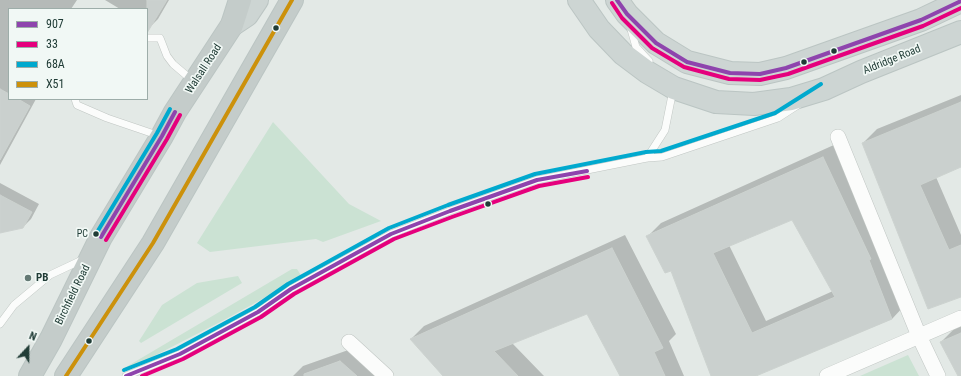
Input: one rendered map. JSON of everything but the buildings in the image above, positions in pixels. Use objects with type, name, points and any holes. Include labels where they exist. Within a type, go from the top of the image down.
[{"type":"highway","name":"Walsall Road","points":[[97,246],[175,112],[232,24],[240,0]]},
{"type":"highway","points":[[66,376],[153,243],[292,0]]},
{"type":"highway","name":"Birchfield Road","points":[[30,375],[51,339],[97,246]]},
{"type":"main road","name":"Walsall Road","points":[[232,24],[247,15],[257,0]]},
{"type":"main road","name":"Aldridge Road","points":[[580,0],[599,29],[623,54],[647,72],[674,88],[716,102],[754,104],[790,99],[824,89],[861,72],[961,32]]},
{"type":"main road","points":[[622,7],[656,44],[687,62],[730,73],[760,74],[786,68],[921,20],[961,1]]},
{"type":"street","points":[[838,137],[919,336],[938,376]]},
{"type":"street","points":[[827,376],[961,318]]},
{"type":"street","points":[[349,342],[386,376]]},
{"type":"lane","points":[[622,7],[636,48],[674,88],[665,130],[647,158]]},
{"type":"lane","points":[[148,38],[160,38],[167,56],[173,64],[195,82]]},
{"type":"lane","points":[[126,376],[180,354],[258,312],[291,289],[391,234],[537,180],[647,158],[662,157],[778,118],[824,89]]},
{"type":"lane","points":[[74,100],[77,105],[107,118],[162,136]]},
{"type":"lane","points":[[0,324],[14,305],[50,275],[97,246]]},
{"type":"green space","points":[[273,122],[349,204],[381,221],[323,242],[316,239],[210,252],[197,243]]},
{"type":"green space","points":[[292,269],[297,269],[302,277],[226,319],[123,372],[121,370]]},
{"type":"green space","points":[[238,276],[242,283],[141,343],[139,341],[162,305],[197,283]]},
{"type":"green space","points":[[908,355],[919,376],[860,376]]},
{"type":"transit line","name":"X51","points":[[66,376],[153,243],[292,0]]},
{"type":"transit line","name":"907","points":[[617,0],[627,14],[656,43],[687,62],[730,73],[760,74],[786,68],[921,20],[961,1]]},
{"type":"transit line","name":"33","points":[[612,3],[622,18],[652,48],[684,67],[729,79],[760,80],[788,74],[923,26],[961,8]]},
{"type":"transit line","name":"68A","points":[[124,370],[177,349],[255,307],[288,284],[389,228],[535,174],[646,152],[661,151],[775,113],[821,84]]},
{"type":"transit line","name":"68A","points":[[96,234],[170,109]]},
{"type":"transit line","name":"907","points":[[101,237],[175,112]]},
{"type":"transit line","name":"33","points":[[106,240],[180,115]]},
{"type":"transit line","name":"907","points":[[126,376],[180,354],[258,312],[291,289],[391,234],[537,180],[587,171]]},
{"type":"transit line","name":"33","points":[[142,376],[183,359],[261,317],[294,294],[394,239],[539,186],[588,177]]},
{"type":"place","name":"PC","points":[[96,234]]},
{"type":"place","name":"PB","points":[[28,278]]}]
